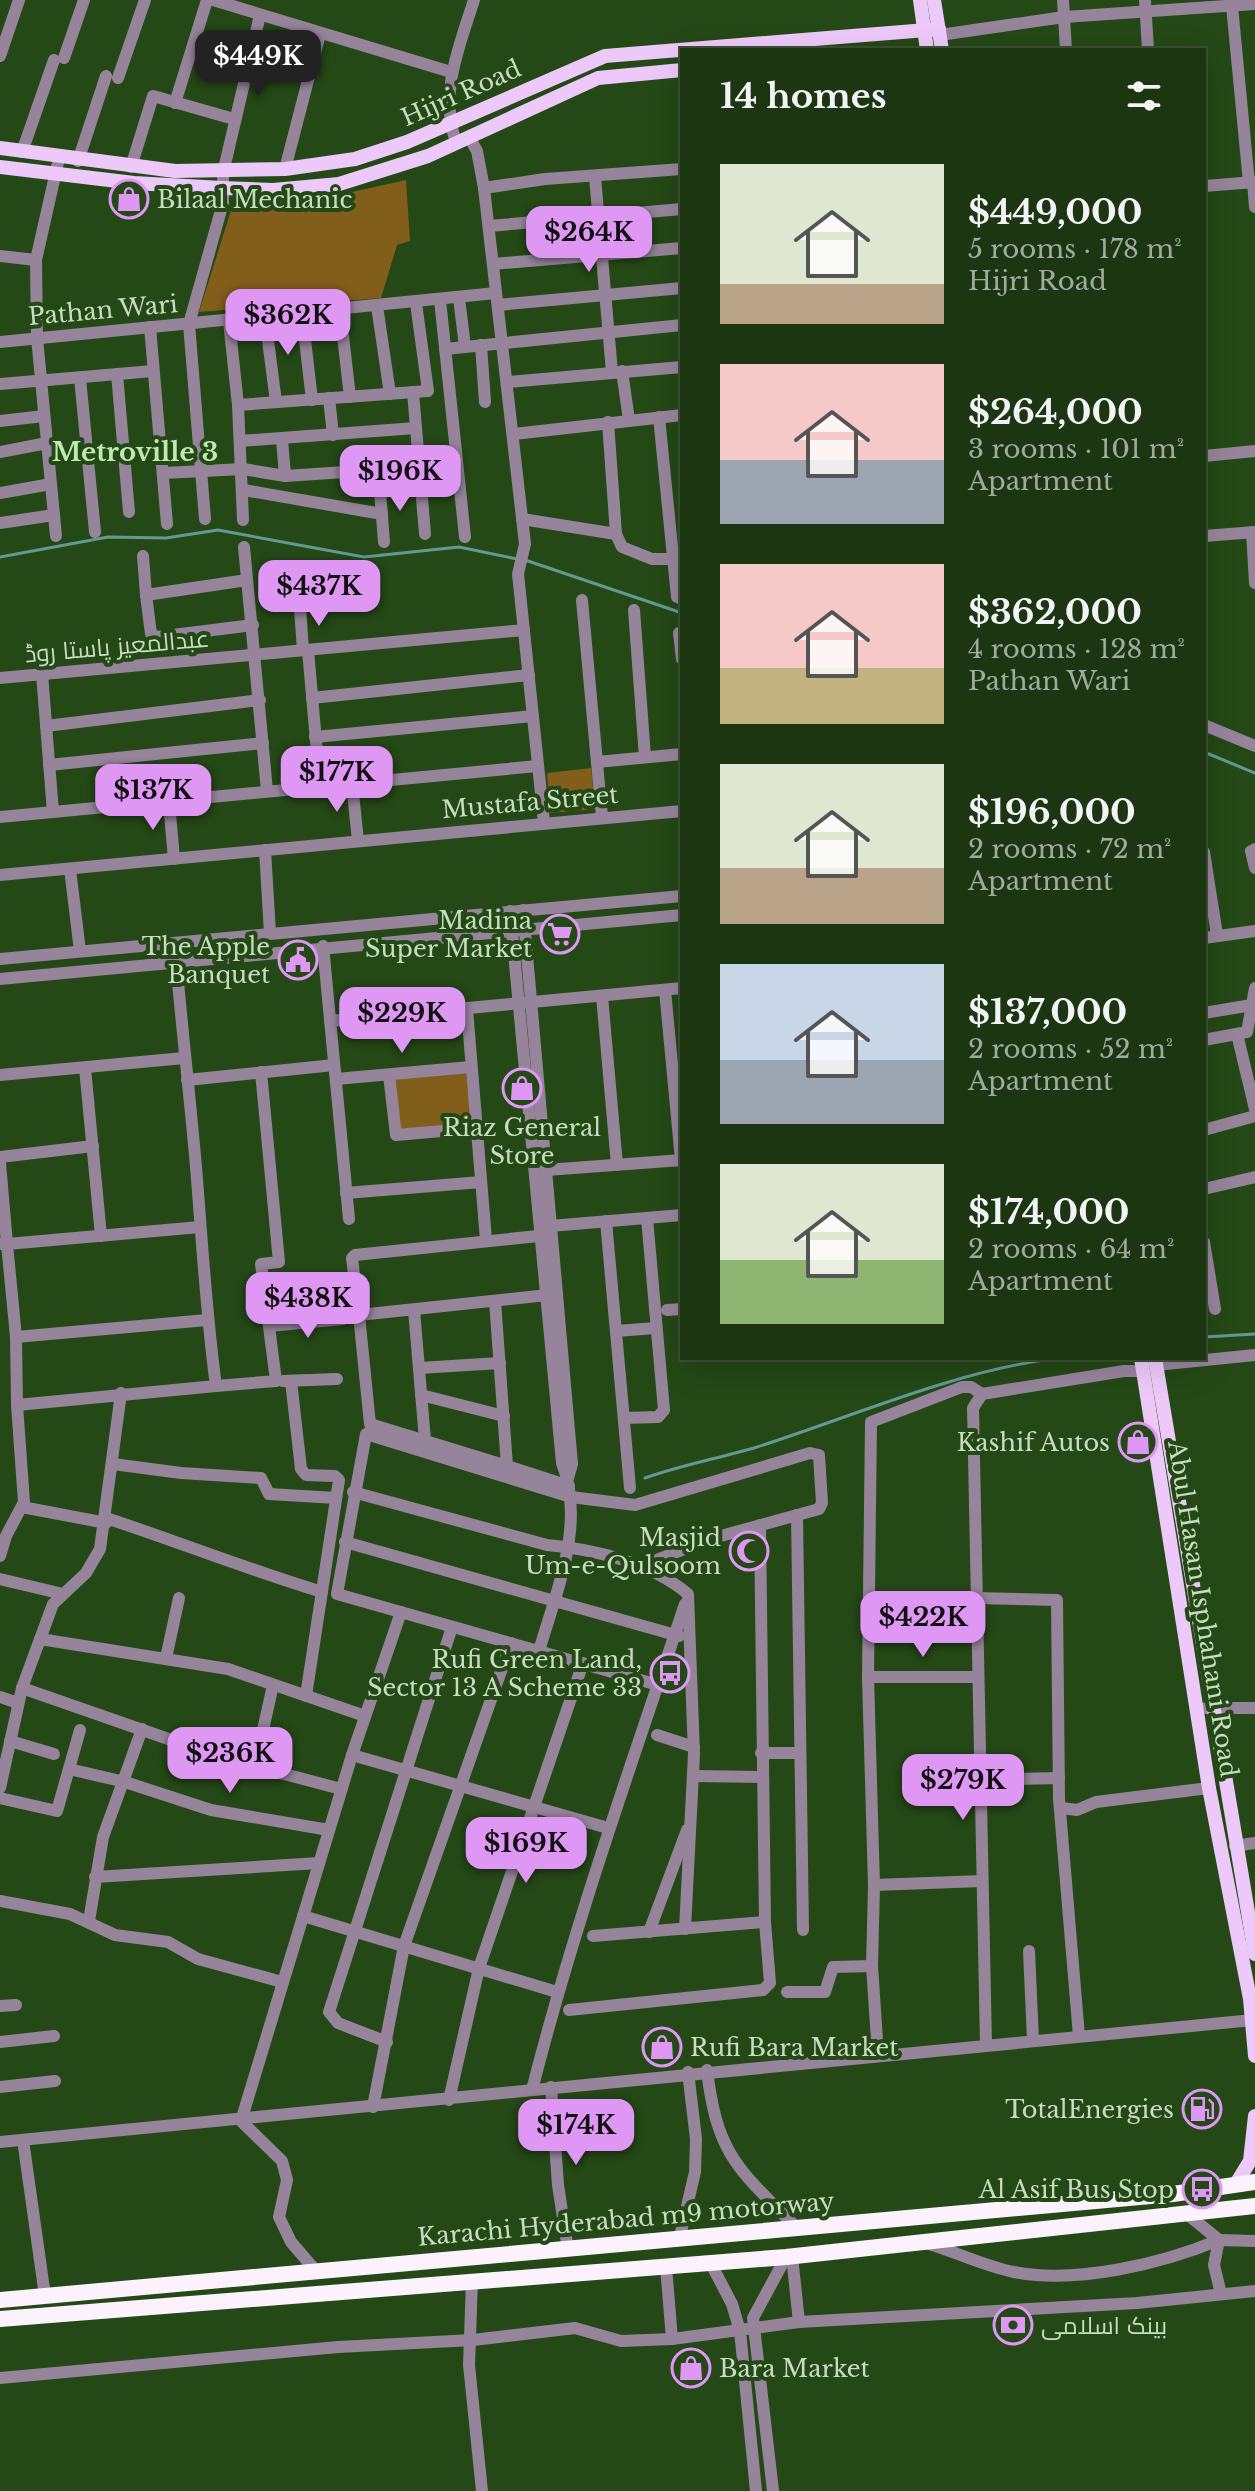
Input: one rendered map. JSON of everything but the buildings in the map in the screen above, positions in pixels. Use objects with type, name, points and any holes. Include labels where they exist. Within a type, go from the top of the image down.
[{"type":"highway","name":"Karachi Hyderabad m9 motorway","points":[[0,2300],[568,2250],[680,2236],[1173,2194],[1255,2182]]},
{"type":"highway","points":[[0,2319],[789,2256],[1255,2206]]},
{"type":"highway","points":[[1187,2214],[1255,2217]]},
{"type":"main road","points":[[920,0],[937,36]]},
{"type":"main road","points":[[934,0],[937,36]]},
{"type":"main road","name":"Hijri Road","points":[[738,48],[937,36]]},
{"type":"main road","name":"Hijri Road","points":[[0,167],[55,175],[222,180],[355,159],[449,123],[605,56],[680,51]]},
{"type":"main road","name":"Hijri Road","points":[[0,148],[273,190],[339,184],[386,172],[598,78],[680,70]]},
{"type":"main road","name":"Abul Hasan Isphahani Road","points":[[1148,1363],[1205,1708],[1255,1954]]},
{"type":"main road","name":"Abul Hasan Isphahani Road","points":[[1205,1708],[1209,1788],[1253,2020],[1255,2056]]},
{"type":"main road","points":[[1236,2184],[1250,2161],[1255,2116]]},
{"type":"street","points":[[0,56],[19,0]]},
{"type":"street","points":[[22,152],[84,0]]},
{"type":"street","points":[[78,161],[145,0]]},
{"type":"street","points":[[175,103],[207,0]]},
{"type":"street","points":[[213,0],[451,72]]},
{"type":"street","points":[[474,0],[451,72],[449,123],[477,151],[484,188],[525,544],[518,574],[544,822]]},
{"type":"street","points":[[1063,0],[1066,48]]},
{"type":"street","points":[[937,36],[1145,6],[1255,4]]},
{"type":"street","points":[[1145,6],[1148,48]]},
{"type":"street","points":[[1232,6],[1255,207]]},
{"type":"street","points":[[205,519],[189,324],[223,203],[222,180],[234,119],[260,15]]},
{"type":"street","points":[[285,169],[320,34]]},
{"type":"street","points":[[131,167],[153,96],[234,119]]},
{"type":"street","points":[[56,536],[37,338],[36,260],[59,158]]},
{"type":"street","points":[[484,188],[680,169]]},
{"type":"street","points":[[595,177],[609,332],[629,420]]},
{"type":"street","points":[[1206,186],[1252,182]]},
{"type":"street","points":[[489,226],[680,209]]},
{"type":"street","points":[[493,264],[680,248]]},
{"type":"street","points":[[0,256],[36,260]]},
{"type":"street","name":"Pathan Wari","points":[[0,342],[459,298],[605,295],[680,288]]},
{"type":"street","points":[[459,298],[465,347]]},
{"type":"street","points":[[440,300],[465,537]]},
{"type":"street","points":[[238,405],[428,391],[416,303]]},
{"type":"street","points":[[377,306],[390,394]]},
{"type":"street","points":[[340,310],[350,397]]},
{"type":"street","points":[[302,314],[312,400]]},
{"type":"street","points":[[265,317],[276,402]]},
{"type":"street","points":[[229,321],[243,469],[243,520]]},
{"type":"street","points":[[445,349],[680,325]]},
{"type":"street","points":[[150,327],[167,524]]},
{"type":"street","points":[[481,345],[485,402]]},
{"type":"street","points":[[508,382],[680,367]]},
{"type":"street","points":[[0,384],[153,371]]},
{"type":"street","points":[[117,374],[129,512]]},
{"type":"street","points":[[80,378],[95,532]]},
{"type":"street","points":[[413,392],[425,534]]},
{"type":"street","points":[[329,398],[333,435]]},
{"type":"street","points":[[514,434],[680,415]]},
{"type":"street","points":[[0,421],[44,416]]},
{"type":"street","points":[[659,417],[677,597],[680,598]]},
{"type":"street","points":[[608,422],[616,534],[622,547],[652,559],[673,559]]},
{"type":"street","points":[[240,441],[416,428]]},
{"type":"street","points":[[282,439],[285,476]]},
{"type":"street","points":[[0,452],[47,443]]},
{"type":"street","points":[[1206,456],[1255,451]]},
{"type":"street","points":[[163,473],[243,469],[285,476],[420,467]]},
{"type":"street","points":[[0,493],[51,484]]},
{"type":"street","points":[[244,490],[382,514]]},
{"type":"street","points":[[384,542],[380,491],[422,490]]},
{"type":"street","points":[[0,523],[54,515]]},
{"type":"street","points":[[522,519],[616,534]]},
{"type":"street","points":[[1206,536],[1253,532],[1255,583]]},
{"type":"street","points":[[244,547],[267,791]]},
{"type":"street","points":[[143,556],[154,637],[253,625]]},
{"type":"street","points":[[146,595],[247,580]]},
{"type":"street","points":[[582,600],[602,817]]},
{"type":"street","points":[[300,608],[320,787]]},
{"type":"street","points":[[634,610],[645,757]]},
{"type":"street","name":"عبدالمعیز پاستا روڈ","points":[[0,678],[524,630]]},
{"type":"street","points":[[679,633],[680,642]]},
{"type":"street","points":[[42,674],[53,812]]},
{"type":"street","points":[[312,698],[529,675]]},
{"type":"street","points":[[46,726],[260,700]]},
{"type":"street","points":[[315,737],[533,716]]},
{"type":"street","points":[[1206,726],[1255,746]]},
{"type":"street","points":[[49,765],[263,743]]},
{"type":"street","points":[[597,762],[680,754]]},
{"type":"street","points":[[0,807],[0,817],[538,766]]},
{"type":"street","points":[[352,783],[358,841]]},
{"type":"street","points":[[169,802],[174,859]]},
{"type":"street","name":"Mustafa Street","points":[[0,875],[680,811]]},
{"type":"street","points":[[1255,849],[1251,851],[1255,868]]},
{"type":"street","points":[[265,850],[270,933]]},
{"type":"street","points":[[70,869],[80,951]]},
{"type":"street","points":[[1206,879],[1210,936],[1255,931]]},
{"type":"street","points":[[0,959],[680,896]]},
{"type":"street","points":[[517,910],[547,1233],[562,1463],[569,1487],[569,1547],[539,1651]]},
{"type":"street","points":[[0,979],[323,946],[519,932],[680,915]]},
{"type":"street","points":[[323,946],[349,1219]]},
{"type":"street","points":[[176,960],[207,1320],[216,1386]]},
{"type":"street","points":[[330,1021],[680,988]]},
{"type":"street","points":[[1255,988],[1246,1033],[1255,1109]]},
{"type":"street","points":[[665,990],[680,1149]]},
{"type":"street","points":[[602,996],[617,1165]]},
{"type":"street","points":[[526,1004],[546,1170],[547,1233]]},
{"type":"street","points":[[1206,1013],[1252,1005]]},
{"type":"street","points":[[467,1009],[486,1240]]},
{"type":"street","points":[[1206,1040],[1246,1033]]},
{"type":"street","points":[[0,1075],[184,1058]]},
{"type":"street","points":[[187,1080],[334,1065]]},
{"type":"street","points":[[336,1079],[471,1067]]},
{"type":"street","points":[[85,1068],[101,1236]]},
{"type":"street","points":[[261,1072],[279,1262],[261,1264],[276,1381]]},
{"type":"street","points":[[389,1075],[396,1135],[476,1128]]},
{"type":"street","points":[[1206,1129],[1255,1116]]},
{"type":"street","points":[[0,1556],[3,1535],[22,1507],[24,1492],[17,1405],[16,1337],[4,1244],[0,1160],[93,1146]]},
{"type":"street","points":[[546,1170],[680,1160]]},
{"type":"street","points":[[1206,1189],[1255,1177]]},
{"type":"street","points":[[346,1193],[481,1182]]},
{"type":"street","points":[[569,1487],[370,1424],[353,1256],[547,1233],[606,1221],[680,1215]]},
{"type":"street","points":[[624,1418],[658,1417],[664,1410],[647,1218]]},
{"type":"street","points":[[606,1221],[630,1488]]},
{"type":"street","points":[[4,1244],[200,1227]]},
{"type":"street","points":[[1206,1254],[1215,1309]]},
{"type":"street","points":[[359,1315],[551,1295]]},
{"type":"street","points":[[495,1301],[507,1466]]},
{"type":"street","points":[[667,1310],[680,1309]]},
{"type":"street","points":[[414,1310],[425,1440]]},
{"type":"street","points":[[269,1326],[343,1319]]},
{"type":"street","points":[[16,1337],[207,1320]]},
{"type":"street","points":[[616,1331],[656,1328]]},
{"type":"street","points":[[1206,1359],[1255,1355]]},
{"type":"street","points":[[878,2055],[872,1966],[874,1885],[868,1677],[871,1422],[962,1387],[971,1387],[982,1394],[1124,1371],[1148,1363],[1188,1360]]},
{"type":"street","points":[[419,1368],[500,1363]]},
{"type":"street","points":[[17,1405],[121,1393],[337,1379]]},
{"type":"street","points":[[291,1381],[301,1469],[306,1475],[338,1478],[306,1696]]},
{"type":"street","points":[[0,1788],[22,1688],[53,1604],[94,1561],[106,1520],[121,1393]]},
{"type":"street","points":[[982,1394],[973,1408],[986,2045]]},
{"type":"street","points":[[421,1395],[504,1416]]},
{"type":"street","points":[[641,1566],[710,1539],[819,1509],[822,1503],[819,1455],[815,1453],[635,1505],[366,1434],[353,1492],[337,1594],[658,1685]]},
{"type":"street","points":[[113,1464],[181,1473],[261,1478],[269,1494],[336,1498]]},
{"type":"street","points":[[353,1492],[547,1545],[569,1547],[641,1566],[688,1594]]},
{"type":"street","points":[[22,1507],[106,1520],[201,1549],[248,1570],[322,1592]]},
{"type":"street","points":[[797,1515],[803,1930]]},
{"type":"street","points":[[569,2010],[763,1990],[770,1983],[765,1922],[761,1753],[760,1525]]},
{"type":"street","points":[[345,1542],[690,1639]]},
{"type":"street","points":[[0,1579],[63,1594]]},
{"type":"street","points":[[532,2090],[557,1992],[608,1828],[688,1594]]},
{"type":"street","points":[[685,1929],[694,1747],[688,1594]]},
{"type":"street","points":[[166,1658],[179,1598]]},
{"type":"street","points":[[975,1598],[1057,1600],[1059,1778],[1079,2036]]},
{"type":"street","points":[[241,2121],[341,1789],[401,1612]]},
{"type":"street","points":[[387,2042],[329,2017],[452,1627]]},
{"type":"street","points":[[40,1639],[228,1669],[365,1716]]},
{"type":"street","points":[[373,2107],[404,1946],[511,1643]]},
{"type":"street","points":[[449,2100],[479,1968],[583,1663]]},
{"type":"street","points":[[868,1677],[977,1677]]},
{"type":"street","points":[[255,1766],[273,1685]]},
{"type":"street","points":[[22,1688],[255,1766],[341,1789]]},
{"type":"street","points":[[0,1697],[18,1703]]},
{"type":"street","points":[[1205,1708],[1255,1708]]},
{"type":"street","points":[[89,1921],[103,1837],[142,1729]]},
{"type":"street","points":[[0,1798],[57,1811],[80,1730]]},
{"type":"street","points":[[657,1735],[694,1747]]},
{"type":"street","points":[[10,1741],[54,1754]]},
{"type":"street","points":[[761,1753],[800,1753]]},
{"type":"street","points":[[352,1755],[608,1828]]},
{"type":"street","points":[[69,1769],[125,1782],[211,1810],[329,1830]]},
{"type":"street","points":[[693,1776],[762,1777]]},
{"type":"street","points":[[980,1780],[1059,1778]]},
{"type":"street","points":[[1062,1808],[1077,1810],[1096,1802],[1209,1788]]},
{"type":"street","points":[[649,1932],[692,1816]]},
{"type":"street","points":[[1235,1846],[1255,1843]]},
{"type":"street","points":[[95,1877],[319,1863]]},
{"type":"street","points":[[874,1885],[982,1881]]},
{"type":"street","points":[[0,1901],[89,1921],[115,1935],[168,1942],[198,1959],[282,1982]]},
{"type":"street","points":[[303,1916],[557,1992]]},
{"type":"street","points":[[593,1936],[765,1922]]},
{"type":"street","points":[[1029,1951],[1033,2040]]},
{"type":"street","points":[[787,1992],[825,1992],[833,1967],[872,1966]]},
{"type":"street","points":[[0,2006],[16,2005]]},
{"type":"street","points":[[0,2142],[449,2100],[707,2070],[1253,2020]]},
{"type":"street","points":[[0,2042],[54,2036]]},
{"type":"street","points":[[707,2070],[712,2116],[722,2144],[736,2167],[796,2227]]},
{"type":"street","points":[[680,2236],[695,2172],[696,2139],[688,2072]]},
{"type":"street","points":[[0,2087],[55,2081]]},
{"type":"street","points":[[551,2087],[558,2185],[568,2250]]},
{"type":"street","points":[[241,2121],[282,2161],[287,2180],[279,2217],[291,2242],[316,2271]]},
{"type":"street","points":[[23,2140],[45,2296]]},
{"type":"street","points":[[1187,2214],[1219,2240]]},
{"type":"street","points":[[919,2240],[967,2258],[1033,2273],[1108,2271],[1143,2265],[1219,2240],[1255,2241]]},
{"type":"street","points":[[1219,2240],[1214,2265],[1221,2294]]},
{"type":"street","points":[[789,2256],[799,2322]]},
{"type":"street","points":[[756,2491],[746,2329],[789,2256]]},
{"type":"street","points":[[710,2262],[746,2329],[773,2491]]},
{"type":"street","points":[[666,2267],[672,2339]]},
{"type":"street","points":[[472,2280],[473,2340],[469,2365],[482,2491]]},
{"type":"street","points":[[0,2378],[338,2347],[473,2340],[575,2328],[621,2341],[672,2339],[799,2322],[1137,2303],[1255,2291]]},
{"type":"shaded area","points":[[406,180],[410,241],[397,245],[381,298],[199,312],[234,201],[330,197]]},
{"type":"shaded area","points":[[591,768],[595,809],[550,813],[547,773]]},
{"type":"shaded area","points":[[466,1071],[471,1122],[401,1129],[395,1079]]},
{"type":"waterway","points":[[0,557],[108,537],[166,538],[218,530],[364,557],[459,547],[517,559]]},
{"type":"waterway","points":[[525,560],[680,612]]},
{"type":"waterway","points":[[1206,753],[1255,773]]},
{"type":"waterway","points":[[1206,1337],[1255,1334]]},
{"type":"waterway","points":[[645,1478],[757,1447],[942,1384],[1046,1360]]},
{"type":"place","name":"Bilaal Mechanic","points":[[129,199]]},
{"type":"place","name":"Madina Super Market","points":[[560,934]]},
{"type":"place","name":"The Apple Banquet","points":[[298,960]]},
{"type":"place","name":"Riaz General Store","points":[[522,1088]]},
{"type":"place","name":"Kashif Autos","points":[[1138,1442]]},
{"type":"place","name":"Masjid Um-e-Qulsoom","points":[[749,1551]]},
{"type":"place","name":"Rufi Green Land, Sector 13 A Scheme 33","points":[[670,1673]]},
{"type":"place","name":"Rufi Bara Market","points":[[662,2047]]},
{"type":"place","name":"TotalEnergies","points":[[1202,2109]]},
{"type":"place","name":"Al Asif Bus Stop","points":[[1202,2189]]},
{"type":"place","name":"بینک اسلامی","points":[[1013,2325]]},
{"type":"place","name":"Bara Market","points":[[691,2368]]},
{"type":"district","name":"Metroville 3","points":[[135,452]]}]
